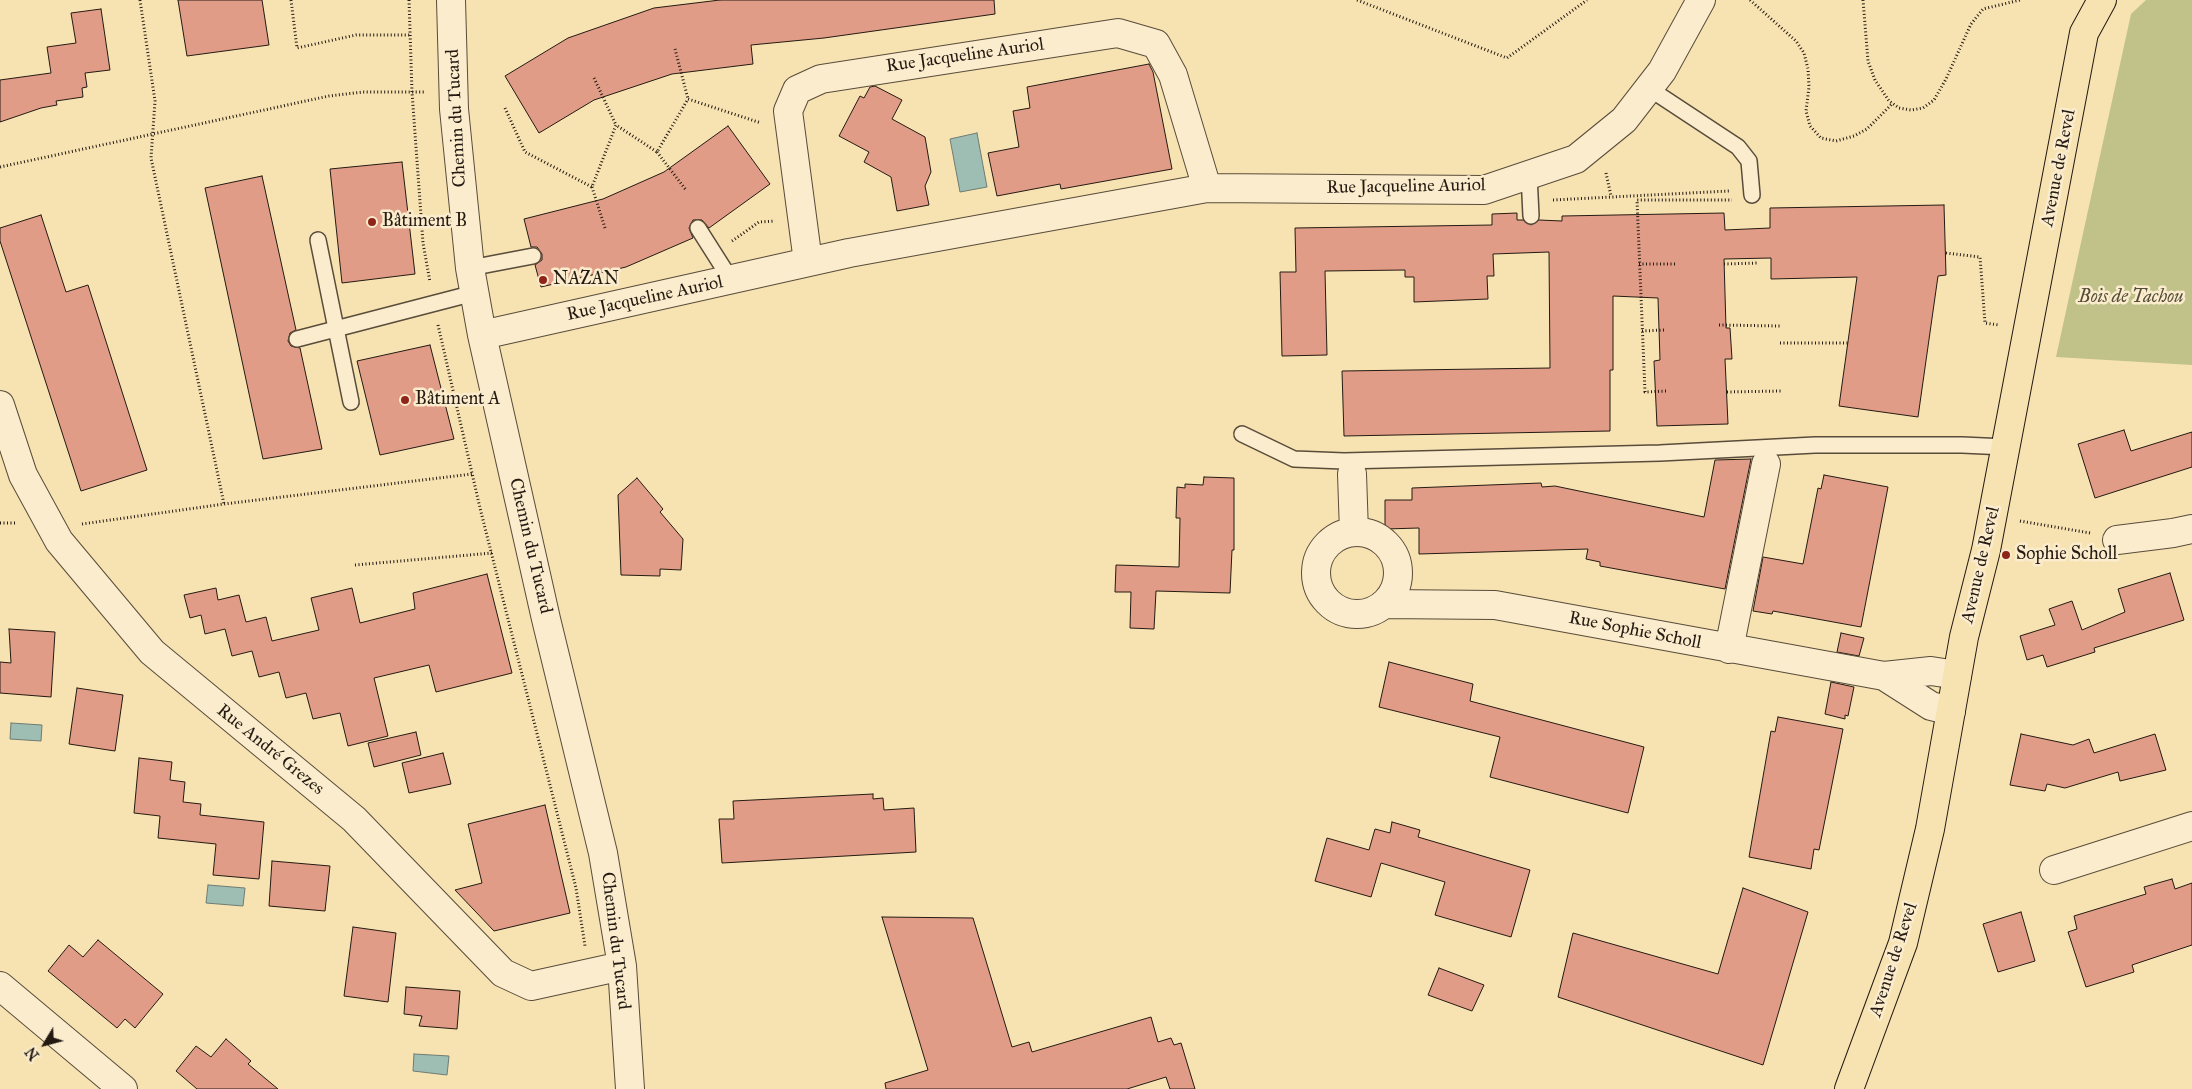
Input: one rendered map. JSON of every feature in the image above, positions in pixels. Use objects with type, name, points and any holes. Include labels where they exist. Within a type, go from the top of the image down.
[{"type":"main road","name":"Avenue de Revel","points":[[2078,0],[2084,33]]},
{"type":"main road","name":"Avenue de Revel","points":[[1849,1089],[1903,943],[1930,829],[1957,675],[1986,550],[2084,33],[2102,0]]},
{"type":"street","name":"Chemin du Tucard","points":[[452,0],[454,109],[472,280],[482,335],[546,619],[603,853],[622,966],[630,1089]]},
{"type":"street","name":"Rue Jacqueline Auriol","points":[[482,335],[849,253],[1207,188],[1484,190],[1530,197],[1624,120],[1650,89],[1701,0]]},
{"type":"street","name":"Rue Jacqueline Auriol","points":[[808,262],[788,111],[797,90],[821,78],[1118,34],[1156,44],[1173,75],[1207,188]]},
{"type":"street","name":"Rue André Grezes","points":[[0,405],[22,475],[59,541],[152,652],[354,818],[503,973],[531,986],[622,966]]},
{"type":"street","points":[[1729,649],[1766,464]]},
{"type":"street","points":[[1352,474],[1354,532],[1366,533],[1378,538],[1388,546],[1395,557],[1398,570],[1397,583],[1392,594],[1384,604]]},
{"type":"street","points":[[2118,540],[2192,529]]},
{"type":"street","name":"Rue Sophie Scholl","points":[[1354,532],[1340,535],[1329,543],[1320,555],[1316,568],[1316,582],[1322,595],[1332,606],[1344,612],[1372,612],[1384,604],[1495,605],[1884,676],[1931,671],[1957,675]]},
{"type":"street","name":"Rue Sophie Scholl","points":[[1884,676],[1931,706],[1951,711]]},
{"type":"street","points":[[2054,870],[2192,826]]},
{"type":"street","points":[[0,986],[123,1089]]},
{"type":"lane","points":[[1650,89],[1738,147],[1749,161],[1752,193]]},
{"type":"lane","points":[[698,228],[731,280]]},
{"type":"lane","points":[[318,240],[351,402]]},
{"type":"lane","points":[[298,338],[336,330],[434,303],[472,280],[533,256]]},
{"type":"lane","points":[[1242,434],[1294,459],[1344,461],[1660,453],[1815,445],[1962,445],[2006,448]]},
{"type":"path","points":[[140,0],[155,101],[151,158],[224,504]]},
{"type":"path","points":[[291,0],[297,48],[356,35],[410,35]]},
{"type":"path","points":[[409,0],[412,92],[423,243],[434,303],[472,474],[576,888],[589,974]]},
{"type":"path","points":[[1357,0],[1507,58],[1587,0]]},
{"type":"path","points":[[1750,0],[1796,41],[1804,53],[1808,69],[1809,87],[1806,111],[1810,126],[1821,138],[1836,141],[1867,130],[1893,103]]},
{"type":"path","points":[[1863,0],[1868,61],[1875,80],[1893,103],[1899,108],[1911,110],[1924,108],[1934,100],[1946,79],[1970,24],[1983,10],[2020,0]]},
{"type":"path","points":[[657,152],[688,100],[675,49]]},
{"type":"path","points":[[594,78],[616,125],[657,152],[686,190]]},
{"type":"path","points":[[0,167],[329,96],[363,92],[412,92]]},
{"type":"path","points":[[688,100],[791,133]]},
{"type":"path","points":[[506,108],[525,152],[592,187]]},
{"type":"path","points":[[605,228],[592,187],[616,125]]},
{"type":"path","points":[[1530,197],[1752,193]]},
{"type":"path","points":[[1666,391],[1645,392],[1636,200],[1733,200]]},
{"type":"path","points":[[728,243],[759,222],[803,219]]},
{"type":"path","points":[[1946,253],[1980,257],[1985,322],[1999,325]]},
{"type":"path","points":[[1724,264],[1758,263]]},
{"type":"path","points":[[1639,264],[1674,264]]},
{"type":"path","points":[[1719,325],[1780,326]]},
{"type":"path","points":[[1642,331],[1664,330]]},
{"type":"path","points":[[1780,343],[1848,343]]},
{"type":"path","points":[[1727,392],[1781,391]]},
{"type":"path","points":[[52,529],[224,504],[472,474]]},
{"type":"path","points":[[2016,520],[2073,529],[2118,540]]},
{"type":"path","points":[[355,565],[492,553]]},
{"type":"green space","name":"Bois de Tachou","points":[[2146,0],[2192,0],[2192,365],[2056,357],[2131,14]]},
{"type":"water","points":[[977,133],[987,187],[960,192],[950,139]]},
{"type":"water","points":[[11,723],[42,725],[41,741],[10,739]]},
{"type":"water","points":[[208,885],[245,888],[243,906],[206,903]]},
{"type":"water","points":[[414,1054],[449,1056],[447,1075],[413,1071]]},
{"type":"building","points":[[178,0],[262,0],[269,45],[187,56]]},
{"type":"building","points":[[720,0],[994,0],[995,14],[824,38],[751,45],[753,64],[672,74],[594,100],[539,133],[505,76],[568,38],[654,8]]},
{"type":"building","points":[[101,9],[110,70],[85,73],[87,87],[82,88],[83,97],[56,101],[57,105],[41,108],[0,122],[0,80],[51,73],[47,47],[76,43],[71,13]]},
{"type":"building","points":[[1149,64],[1153,72],[1172,169],[1061,189],[1060,184],[997,196],[988,153],[1019,147],[1013,111],[1030,108],[1027,87]]},
{"type":"building","points":[[875,86],[902,100],[892,119],[925,137],[931,172],[925,186],[929,205],[897,211],[891,177],[864,162],[869,152],[839,136],[860,96],[864,98],[870,87]]},
{"type":"building","points":[[728,126],[770,184],[709,228],[702,220],[693,220],[689,228],[693,238],[626,267],[541,287],[535,265],[542,260],[542,254],[537,247],[531,247],[524,219],[603,199],[664,172]]},
{"type":"building","name":"Bâtiment B","points":[[402,162],[415,274],[342,283],[330,169]]},
{"type":"building","points":[[262,176],[296,330],[290,333],[288,341],[291,346],[300,348],[322,449],[263,459],[205,188]]},
{"type":"building","points":[[1944,205],[1946,275],[1938,276],[1918,417],[1839,406],[1857,277],[1771,279],[1771,258],[1724,259],[1726,328],[1730,328],[1732,359],[1725,359],[1728,424],[1657,426],[1654,361],[1660,360],[1658,298],[1613,296],[1613,370],[1610,370],[1610,431],[1344,436],[1342,371],[1550,368],[1549,252],[1493,254],[1494,276],[1487,276],[1488,299],[1414,302],[1414,277],[1405,277],[1405,270],[1325,271],[1327,355],[1282,356],[1280,272],[1296,272],[1295,228],[1492,225],[1492,214],[1517,213],[1517,220],[1523,220],[1531,225],[1539,220],[1562,221],[1562,216],[1724,213],[1725,230],[1770,228],[1770,208]]},
{"type":"building","points":[[41,215],[66,292],[88,285],[147,470],[81,491],[0,241],[0,228]]},
{"type":"building","name":"Bâtiment A","points":[[430,345],[454,439],[380,455],[357,361]]},
{"type":"building","points":[[2124,430],[2131,451],[2192,432],[2192,467],[2095,498],[2078,444]]},
{"type":"building","points":[[1751,459],[1725,589],[1600,566],[1600,562],[1586,559],[1588,549],[1419,554],[1419,528],[1385,529],[1385,500],[1412,500],[1412,488],[1541,483],[1542,487],[1555,486],[1704,517],[1715,460]]},
{"type":"building","points":[[1824,475],[1888,487],[1861,627],[1773,611],[1772,614],[1753,611],[1763,557],[1803,564],[1818,488],[1821,489]]},
{"type":"building","points":[[1204,477],[1234,478],[1234,550],[1232,550],[1230,593],[1156,591],[1154,629],[1130,628],[1131,592],[1115,592],[1116,565],[1179,567],[1180,518],[1176,518],[1177,487],[1185,488],[1185,484],[1203,485]]},
{"type":"building","points":[[637,478],[663,509],[660,512],[683,539],[681,570],[660,569],[660,576],[621,575],[618,495]]},
{"type":"building","points":[[2170,573],[2184,620],[2094,648],[2095,652],[2047,667],[2043,655],[2027,660],[2020,636],[2055,625],[2049,609],[2072,601],[2082,630],[2125,612],[2118,589]]},
{"type":"building","points":[[487,574],[512,673],[436,692],[429,665],[374,678],[388,736],[348,746],[340,713],[313,719],[306,693],[286,698],[279,672],[259,677],[252,651],[232,656],[225,629],[205,634],[201,615],[190,618],[184,595],[216,588],[218,600],[239,595],[246,622],[266,617],[272,641],[319,630],[311,598],[352,588],[360,623],[415,609],[413,593]]},
{"type":"building","points":[[9,629],[55,632],[51,697],[0,693],[0,662],[11,663]]},
{"type":"building","points":[[1841,633],[1864,638],[1859,656],[1837,652]]},
{"type":"building","points":[[1389,662],[1473,684],[1470,701],[1644,747],[1628,813],[1490,777],[1500,737],[1379,707]]},
{"type":"building","points":[[1831,682],[1854,687],[1848,716],[1845,715],[1845,719],[1825,714]]},
{"type":"building","points":[[77,688],[123,695],[115,751],[69,744]]},
{"type":"building","points":[[1778,717],[1843,729],[1819,850],[1814,849],[1811,869],[1749,857],[1771,731],[1775,732]]},
{"type":"building","points":[[416,732],[421,755],[374,767],[368,743]]},
{"type":"building","points":[[2021,734],[2073,745],[2089,739],[2094,753],[2155,734],[2166,770],[2120,781],[2118,772],[2065,788],[2047,784],[2045,791],[2010,785]]},
{"type":"building","points":[[443,753],[451,784],[409,793],[402,763]]},
{"type":"building","points":[[139,758],[172,762],[170,780],[185,782],[183,802],[201,804],[200,815],[264,822],[259,879],[213,875],[216,844],[158,838],[160,816],[134,813]]},
{"type":"building","points":[[873,794],[873,799],[883,798],[884,810],[914,808],[916,852],[722,863],[719,819],[734,819],[733,801]]},
{"type":"building","points":[[545,805],[570,913],[494,931],[455,890],[482,883],[468,824]]},
{"type":"building","points":[[1392,822],[1420,830],[1418,837],[1530,870],[1511,937],[1435,915],[1445,882],[1381,863],[1371,897],[1315,881],[1327,838],[1369,850],[1375,829],[1390,833]]},
{"type":"building","points":[[272,861],[330,866],[325,911],[269,906]]},
{"type":"building","points":[[2172,879],[2175,889],[2192,883],[2192,945],[2132,965],[2134,972],[2086,987],[2068,932],[2077,929],[2074,916],[2146,894],[2144,887]]},
{"type":"building","points":[[1743,888],[1808,912],[1763,1065],[1558,997],[1573,933],[1718,974]]},
{"type":"building","points":[[2021,912],[2035,961],[1998,972],[1983,924]]},
{"type":"building","points":[[882,917],[973,918],[1012,1047],[1029,1042],[1032,1052],[1151,1017],[1158,1042],[1171,1038],[1174,1045],[1181,1043],[1195,1089],[1170,1089],[1166,1077],[1127,1089],[886,1089],[885,1083],[928,1070]]},
{"type":"building","points":[[353,927],[396,933],[388,1002],[344,996]]},
{"type":"building","points":[[98,940],[163,994],[135,1028],[125,1019],[117,1028],[48,971],[69,945],[83,957]]},
{"type":"building","points":[[1439,968],[1484,985],[1472,1011],[1428,995]]},
{"type":"building","points":[[406,987],[460,991],[457,1029],[419,1026],[422,1016],[404,1014]]},
{"type":"building","points":[[226,1039],[251,1061],[248,1064],[278,1089],[197,1089],[176,1071],[196,1046],[211,1057]]},
{"type":"place","name":"Bâtiment B","points":[[372,222]]},
{"type":"place","name":"NAZAN","points":[[543,280]]},
{"type":"place","name":"Bâtiment A","points":[[405,400]]},
{"type":"place","name":"Sophie Scholl","points":[[2006,555]]}]
